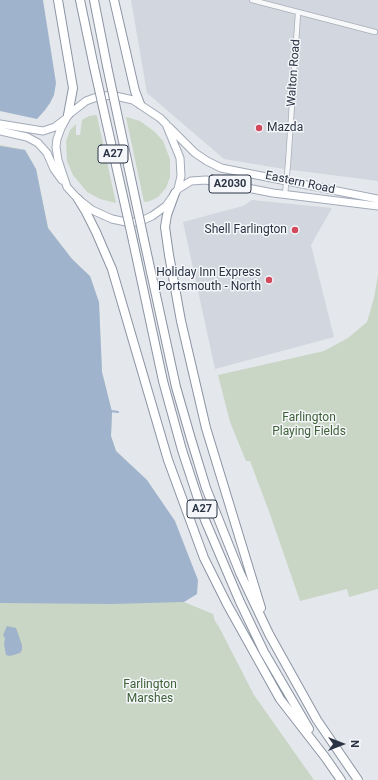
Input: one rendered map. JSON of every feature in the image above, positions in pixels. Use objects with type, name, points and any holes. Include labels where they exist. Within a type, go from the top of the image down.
[{"type":"highway","points":[[58,0],[73,88],[66,117]]},
{"type":"highway","name":"A27","points":[[80,0],[163,381],[182,450],[205,520],[240,602],[264,652],[325,757],[341,780]]},
{"type":"highway","name":"A27","points":[[94,0],[176,387],[206,488],[240,573],[269,634],[317,720],[358,780]]},
{"type":"highway","points":[[114,0],[135,91],[140,104]]},
{"type":"highway","points":[[176,191],[167,215],[165,227],[181,321],[206,428],[269,634]]},
{"type":"highway","points":[[78,199],[94,227],[112,269],[168,460],[204,558],[252,651],[280,699],[325,757]]},
{"type":"main road","points":[[0,124],[43,131],[55,127],[86,101],[103,96],[116,96],[133,100],[160,118],[166,124],[178,152],[181,164],[181,176],[176,191],[166,206],[144,220],[133,222],[121,221],[92,210],[78,199],[54,170],[47,153],[38,143],[27,137],[0,131]]},
{"type":"main road","points":[[66,117],[59,133],[56,147],[58,160],[67,187]]},
{"type":"main road","name":"Eastern Road","points":[[166,124],[195,153],[221,168],[378,199]]},
{"type":"main road","name":"Eastern Road","points":[[176,191],[191,181],[206,180],[284,194],[378,206]]},
{"type":"street","points":[[256,0],[298,13],[375,32]]},
{"type":"street","name":"Walton Road","points":[[284,194],[298,13]]},
{"type":"shaded area","points":[[131,0],[378,0],[378,181],[284,169],[224,159],[147,93]]},
{"type":"shaded area","points":[[252,200],[332,208],[311,245],[334,337],[215,369],[183,222],[243,206]]},
{"type":"green space","points":[[96,115],[116,203],[100,199],[87,192],[73,175],[67,161],[66,141],[70,130],[76,124],[76,135],[80,135],[82,120],[89,116]]},
{"type":"green space","points":[[126,117],[140,121],[155,132],[163,141],[170,159],[170,177],[166,188],[158,197],[150,201],[144,202]]},
{"type":"green space","name":"Farlington Marshes","points":[[0,145],[25,150],[36,169],[48,228],[72,259],[91,279],[99,306],[102,372],[112,412],[111,436],[116,451],[147,480],[160,504],[190,591],[184,602],[213,614],[215,621],[254,695],[314,780],[0,780]]},
{"type":"green space","name":"Farlington Playing Fields","points":[[378,275],[378,589],[349,597],[347,589],[300,601],[250,461],[246,461],[230,422],[218,375],[324,351],[348,338],[367,322],[374,298]]},
{"type":"water","points":[[0,0],[43,0],[56,83],[54,95],[50,103],[37,119],[0,111]]},
{"type":"water","points":[[0,146],[25,150],[36,169],[48,228],[72,259],[90,276],[99,302],[102,372],[112,412],[111,436],[116,451],[147,480],[175,521],[198,580],[197,594],[184,602],[112,604],[0,603]]},
{"type":"water","points":[[7,626],[16,628],[22,645],[22,650],[20,653],[10,656],[6,655],[4,644],[5,638],[3,635]]},
{"type":"waterway","points":[[111,411],[118,412]]},
{"type":"place","name":"Mazda","points":[[259,128]]},
{"type":"place","name":"Shell Farlington","points":[[295,230]]},
{"type":"place","name":"Holiday Inn Express Portsmouth - North","points":[[269,280]]}]
